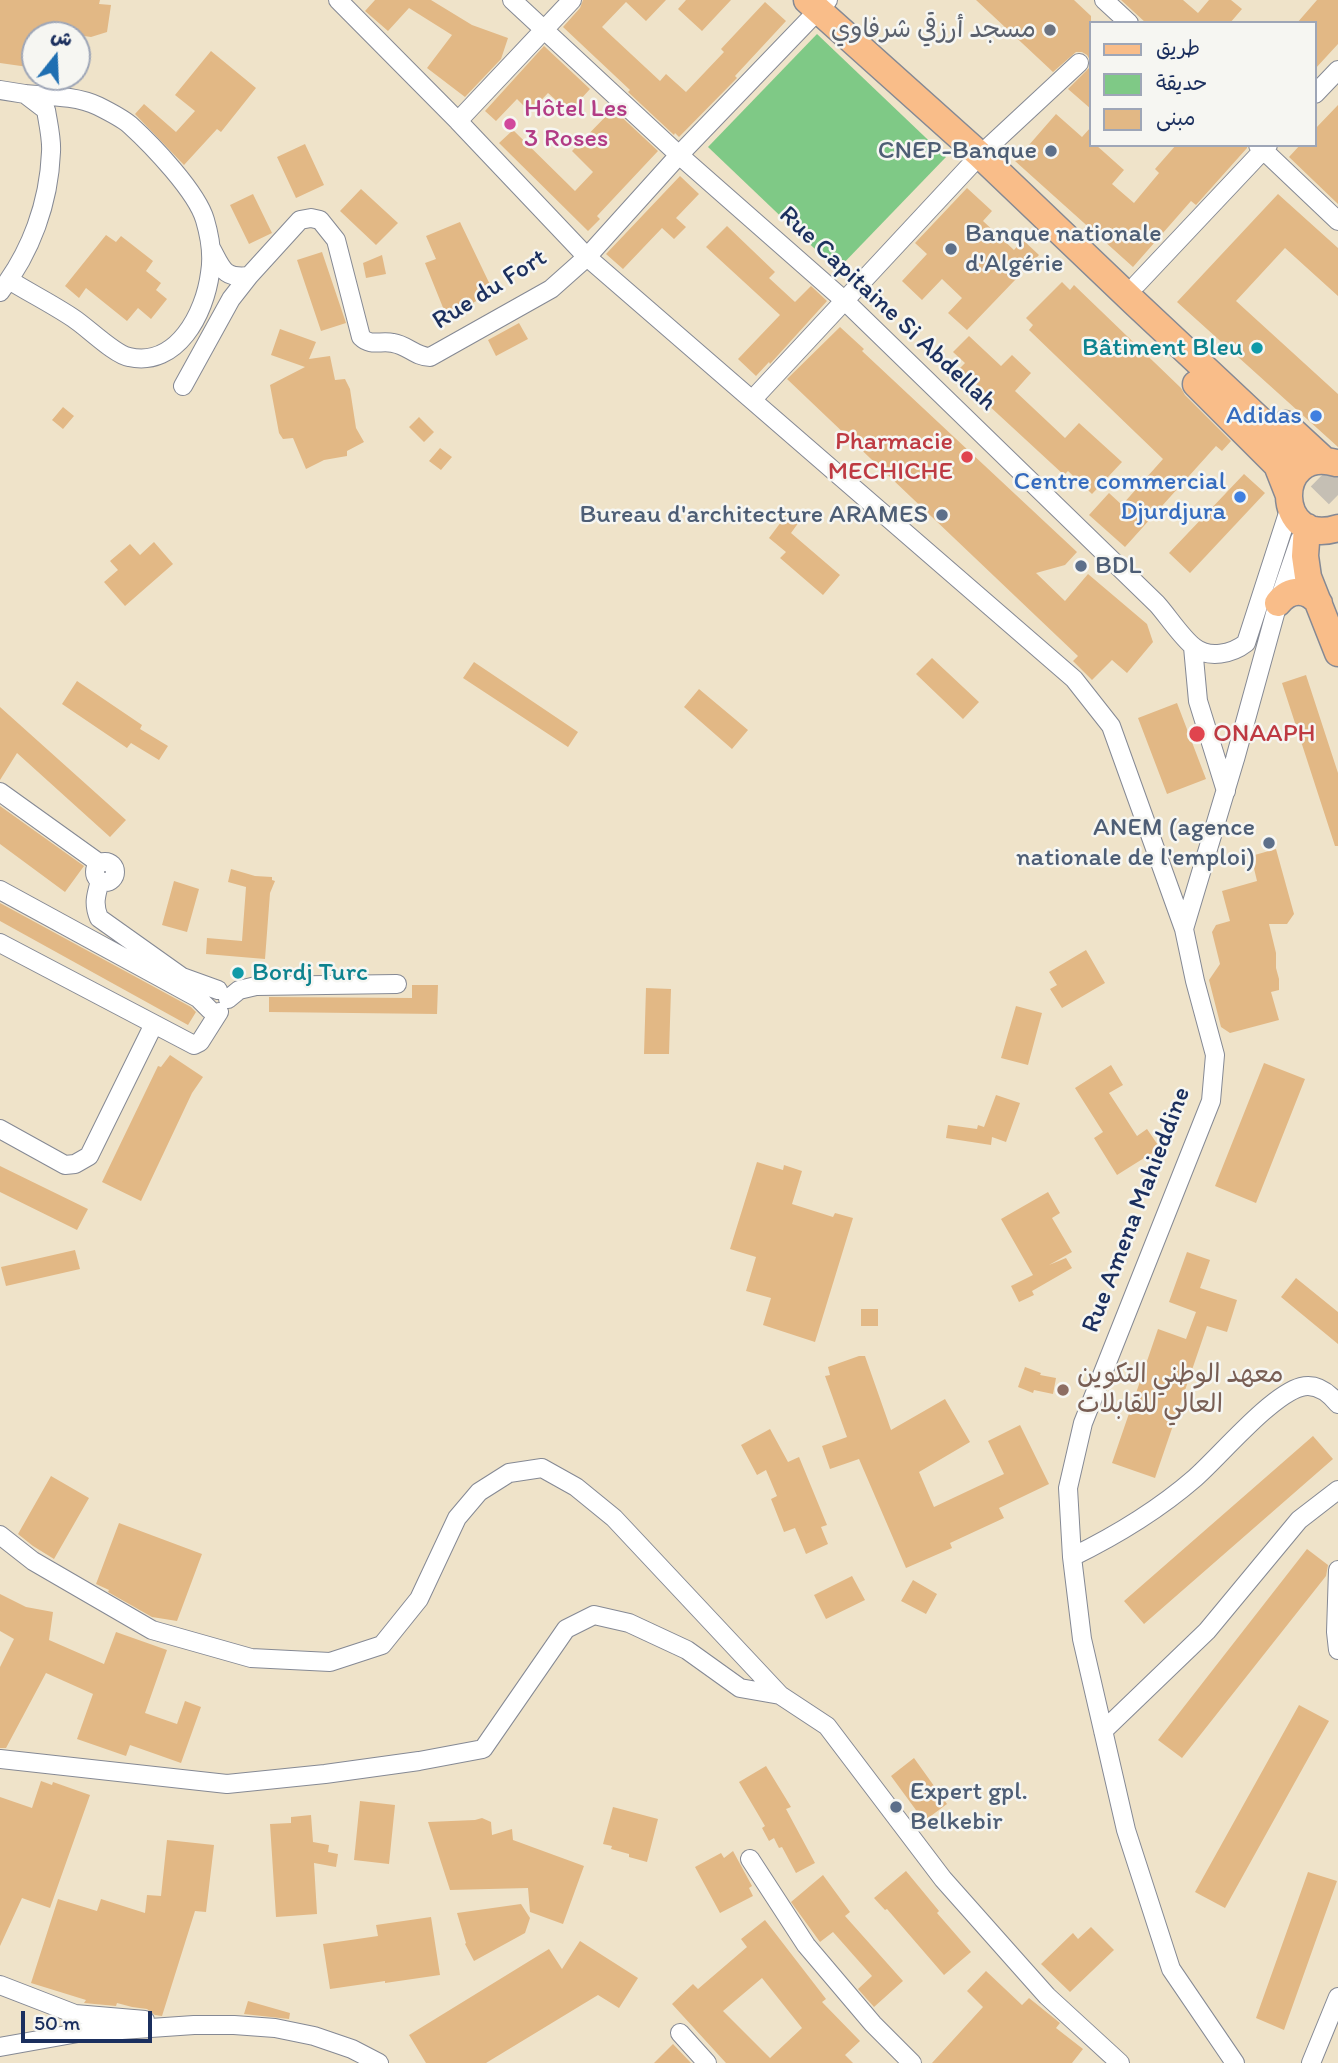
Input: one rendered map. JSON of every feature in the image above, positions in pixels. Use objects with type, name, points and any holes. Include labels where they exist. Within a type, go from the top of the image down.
[{"type":"main road","points":[[818,4],[1292,450]]},
{"type":"main road","points":[[1067,237],[1110,258],[1333,461]]},
{"type":"main road","points":[[1067,237],[1086,275],[1270,456],[1277,465],[1297,513],[1321,531],[1337,529]]},
{"type":"main road","points":[[1333,461],[1307,465],[1299,470],[1290,485],[1308,577],[1337,651]]},
{"type":"main road","points":[[1337,529],[1325,546],[1321,563],[1337,651]]},
{"type":"main road","points":[[1278,603],[1295,591],[1309,593],[1319,603]]},
{"type":"street","points":[[338,0],[587,257],[1074,679],[1111,726],[1184,929]]},
{"type":"street","name":"Rue Capitaine Si Abdellah","points":[[512,0],[679,155],[845,301],[1157,604],[1194,647]]},
{"type":"street","points":[[458,121],[572,0]]},
{"type":"street","points":[[1104,0],[1127,21]]},
{"type":"street","points":[[587,257],[818,4]]},
{"type":"street","points":[[752,400],[980,155],[1079,63]]},
{"type":"street","points":[[1317,92],[1338,70]]},
{"type":"street","points":[[0,90],[25,93],[88,102],[101,107],[128,123],[164,160],[199,204],[211,248],[210,273],[199,313],[178,344],[151,359],[125,357],[74,318],[5,286],[19,266],[38,225],[52,150],[47,110],[25,93]]},
{"type":"street","points":[[1137,284],[1263,147],[1338,221]]},
{"type":"street","name":"Rue du Fort","points":[[249,276],[300,220],[320,220],[337,240],[361,337],[373,344],[393,342],[422,357],[430,357],[551,289],[587,257]]},
{"type":"street","points":[[211,248],[228,275],[249,276]]},
{"type":"street","points":[[183,386],[231,299],[249,276]]},
{"type":"street","points":[[1195,680],[1203,662],[1213,655],[1235,650],[1246,643],[1297,513]]},
{"type":"street","name":"Rue Amena Mahieddine","points":[[1235,2063],[1171,1969],[1126,1830],[1082,1639],[1072,1557],[1068,1488],[1083,1423],[1211,1101],[1215,1055],[1184,929],[1226,791],[1278,603],[1297,513]]},
{"type":"street","points":[[1221,654],[1194,647],[1198,701],[1226,791]]},
{"type":"street","points":[[0,792],[100,872],[95,896],[95,908],[99,918],[219,1003]]},
{"type":"street","points":[[0,890],[188,993],[219,1003]]},
{"type":"street","points":[[0,943],[194,1045],[200,1042],[219,1003],[239,990],[256,986],[397,984]]},
{"type":"street","points":[[0,1129],[65,1165],[75,1164],[89,1156],[154,1024]]},
{"type":"street","points":[[1072,1557],[1157,1510],[1283,1395],[1302,1387],[1317,1388],[1329,1393],[1338,1404]]},
{"type":"street","points":[[0,1535],[33,1562],[152,1630],[251,1658],[330,1662],[382,1645],[419,1599],[457,1518],[479,1492],[509,1473],[542,1468],[576,1487],[614,1518],[780,1695],[827,1727],[943,1879],[1047,1996],[1120,2063]]},
{"type":"street","points":[[1103,1731],[1207,1631],[1299,1520],[1338,1490]]},
{"type":"street","points":[[1338,1570],[1338,1650]]},
{"type":"street","points":[[0,1759],[227,1784],[406,1763],[482,1749],[566,1629],[594,1615],[629,1623],[687,1650],[740,1688],[780,1695]]},
{"type":"street","points":[[750,1859],[806,1945],[873,2024],[912,2063]]},
{"type":"street","points":[[0,1985],[75,2014],[194,2025],[275,2028],[314,2036],[352,2049],[379,2063]]},
{"type":"street","points":[[1311,2063],[1338,1997]]},
{"type":"street","points":[[0,2047],[78,2033],[194,2025]]},
{"type":"street","points":[[680,2033],[707,2063]]},
{"type":"green space","points":[[817,34],[946,157],[837,270],[708,147]]},
{"type":"building","points":[[0,0],[100,0],[99,4],[111,5],[107,32],[91,37],[91,21],[21,21],[21,66],[0,63]]},
{"type":"building","points":[[375,0],[431,0],[472,25],[508,38],[501,59],[465,97],[427,68],[452,35],[409,8],[388,31],[365,11]]},
{"type":"building","points":[[583,0],[666,0],[646,21],[626,2],[602,27],[660,81],[666,74],[686,92],[724,52],[721,49],[765,2],[786,21],[735,76],[737,78],[679,137],[628,92],[630,90],[563,27],[580,8]]},
{"type":"building","points":[[686,0],[731,0],[702,31],[678,9]]},
{"type":"building","name":"مسجد أرزقي شرفاوي","points":[[976,0],[1074,0],[1091,16],[1090,60],[1082,52],[1076,52],[1053,72]]},
{"type":"building","points":[[1121,0],[1183,0],[1198,13],[1209,0],[1231,0],[1242,9],[1232,21],[1144,21]]},
{"type":"building","points":[[1317,0],[1338,0],[1338,44],[1317,67],[1317,21],[1299,21]]},
{"type":"building","points":[[544,46],[590,89],[569,112],[548,93],[530,112],[517,99],[496,121],[485,111]]},
{"type":"building","points":[[211,51],[256,88],[221,132],[217,129],[184,165],[135,114],[144,104],[176,132],[195,111],[175,95]]},
{"type":"building","name":"مسجد أرزقي شرفاوي","points":[[1090,67],[1090,108],[1068,89]]},
{"type":"building","points":[[1338,105],[1338,204],[1289,157],[1298,147],[1317,147],[1317,127]]},
{"type":"building","points":[[613,109],[658,151],[597,216],[600,219],[588,231],[499,143],[513,130],[575,191],[593,172],[572,151]]},
{"type":"building","points":[[1056,114],[1082,137],[1090,128],[1090,147],[1098,147],[1124,170],[1112,184],[1134,203],[1159,173],[1155,169],[1174,147],[1247,147],[1196,205],[1191,201],[1133,267],[1015,161]]},
{"type":"building","points":[[305,144],[324,185],[296,198],[277,157]]},
{"type":"building","points":[[680,176],[699,194],[676,218],[686,227],[674,239],[662,228],[623,269],[606,254]]},
{"type":"building","name":"Banque nationale d'Algérie","points":[[967,188],[992,211],[983,221],[1014,250],[1023,240],[1039,255],[967,330],[948,313],[962,298],[942,279],[922,300],[902,281],[927,254],[915,243]]},
{"type":"building","points":[[361,189],[398,223],[376,245],[340,211]]},
{"type":"building","points":[[253,194],[272,233],[249,244],[230,205]]},
{"type":"building","name":"Bâtiment Bleu","points":[[1278,194],[1338,248],[1338,296],[1285,248],[1236,301],[1338,394],[1338,447],[1177,302]]},
{"type":"building","points":[[460,222],[494,293],[446,315],[425,263],[436,259],[426,236]]},
{"type":"building","points":[[727,226],[775,272],[769,278],[795,302],[811,286],[827,301],[756,376],[738,359],[780,315],[706,247]]},
{"type":"building","points":[[106,235],[116,242],[121,236],[153,261],[146,271],[161,283],[156,290],[167,299],[151,319],[138,308],[127,321],[86,288],[79,298],[65,286]]},
{"type":"building","points":[[322,252],[346,323],[321,331],[297,260]]},
{"type":"building","points":[[382,255],[386,274],[366,278],[363,263]]},
{"type":"building","points":[[1062,282],[1070,290],[1074,285],[1181,388],[1231,441],[1222,451],[1216,446],[1125,547],[1089,515],[1109,493],[1122,505],[1163,459],[1029,330],[1033,325],[1026,318]]},
{"type":"building","points":[[519,323],[528,339],[496,356],[488,340]]},
{"type":"building","points":[[840,327],[864,349],[862,351],[1077,552],[1065,565],[1036,573],[1065,601],[1088,574],[1147,624],[1153,642],[1127,673],[1112,660],[1092,680],[1073,661],[1078,656],[787,379]]},
{"type":"building","points":[[280,329],[316,342],[309,359],[330,356],[335,380],[345,379],[350,389],[356,428],[364,442],[347,451],[347,456],[324,460],[306,469],[293,438],[283,439],[279,433],[270,385],[305,367],[271,355]]},
{"type":"building","points":[[969,336],[1001,366],[1012,355],[1031,373],[1015,391],[1065,438],[1079,423],[1122,462],[1092,494],[1068,471],[1064,475],[973,391],[978,386],[959,369],[965,363],[953,352]]},
{"type":"building","points":[[63,407],[74,416],[63,429],[52,420]]},
{"type":"building","points":[[419,417],[434,432],[424,442],[409,427]]},
{"type":"building","points":[[440,448],[452,457],[441,470],[429,461]]},
{"type":"building","points":[[1244,474],[1265,493],[1190,573],[1169,553]]},
{"type":"building","points":[[787,514],[799,522],[791,533],[840,575],[823,595],[780,558],[786,552],[769,538]]},
{"type":"building","points":[[154,542],[173,564],[125,606],[104,582],[118,570],[110,561],[130,544],[140,555]]},
{"type":"building","points":[[932,658],[979,702],[963,719],[916,674]]},
{"type":"building","points":[[474,662],[578,732],[568,747],[463,678]]},
{"type":"building","points":[[1306,675],[1338,773],[1338,846],[1335,846],[1282,683]]},
{"type":"building","points":[[77,681],[142,725],[140,729],[168,746],[159,760],[131,743],[127,748],[62,704]]},
{"type":"building","points":[[699,689],[748,730],[732,749],[684,707]]},
{"type":"building","points":[[1177,703],[1206,779],[1167,794],[1138,718]]},
{"type":"building","points":[[0,707],[126,820],[110,837],[17,753],[0,780]]},
{"type":"building","points":[[0,806],[84,866],[65,892],[0,844]]},
{"type":"building","points":[[1276,849],[1294,914],[1287,924],[1269,924],[1279,979],[1279,990],[1271,992],[1279,1020],[1230,1033],[1221,1027],[1209,980],[1220,964],[1212,932],[1216,925],[1230,921],[1222,891],[1257,881],[1251,856]]},
{"type":"building","points":[[231,869],[255,876],[272,877],[275,881],[270,893],[265,959],[206,954],[207,938],[242,941],[246,887],[228,882]]},
{"type":"building","points":[[174,881],[199,889],[187,932],[162,925]]},
{"type":"building","points":[[0,903],[196,1012],[188,1025],[0,921]]},
{"type":"building","points":[[1086,950],[1105,983],[1062,1008],[1050,989],[1057,985],[1049,972]]},
{"type":"building","points":[[412,985],[438,985],[437,1014],[269,1012],[269,997],[412,998]]},
{"type":"building","points":[[646,988],[671,989],[669,1054],[644,1054]]},
{"type":"building","points":[[1016,1006],[1042,1013],[1028,1065],[1001,1058]]},
{"type":"building","points":[[170,1055],[203,1077],[192,1093],[141,1201],[102,1182],[158,1066],[161,1067]]},
{"type":"building","points":[[1264,1063],[1305,1079],[1256,1203],[1215,1186]]},
{"type":"building","points":[[1111,1065],[1123,1085],[1109,1093],[1137,1136],[1147,1129],[1160,1148],[1117,1175],[1094,1138],[1103,1132],[1075,1088]]},
{"type":"building","points":[[996,1095],[1020,1103],[1006,1142],[992,1137],[991,1145],[946,1138],[948,1125],[977,1129],[978,1125],[984,1127]]},
{"type":"building","points":[[757,1162],[783,1170],[784,1165],[802,1171],[792,1204],[833,1217],[835,1213],[853,1218],[815,1342],[763,1325],[771,1298],[746,1291],[756,1257],[730,1249]]},
{"type":"building","points":[[0,1166],[88,1209],[77,1230],[0,1192]]},
{"type":"building","points":[[1048,1192],[1060,1213],[1052,1218],[1072,1252],[1049,1265],[1066,1258],[1072,1268],[1032,1291],[1034,1295],[1019,1302],[1011,1286],[1033,1275],[1001,1219]]},
{"type":"building","points":[[75,1250],[80,1269],[6,1286],[1,1267]]},
{"type":"building","points":[[1187,1252],[1210,1260],[1200,1288],[1237,1300],[1227,1332],[1207,1326],[1155,1478],[1112,1463],[1158,1329],[1186,1339],[1196,1312],[1169,1302]]},
{"type":"building","points":[[1296,1278],[1338,1312],[1338,1344],[1281,1297]]},
{"type":"building","points":[[861,1309],[878,1309],[878,1326],[861,1326]]},
{"type":"building","points":[[865,1356],[891,1430],[945,1399],[970,1442],[919,1472],[934,1507],[1004,1474],[988,1441],[1020,1425],[1049,1484],[999,1508],[1004,1518],[950,1543],[952,1548],[906,1568],[859,1459],[830,1469],[822,1446],[847,1437],[825,1376],[830,1375],[828,1367]]},
{"type":"building","points":[[1025,1367],[1041,1373],[1040,1375],[1056,1378],[1053,1394],[1034,1390],[1033,1393],[1018,1387]]},
{"type":"building","points":[[770,1429],[788,1462],[799,1457],[827,1525],[821,1527],[828,1544],[806,1554],[795,1528],[784,1532],[771,1499],[777,1496],[766,1470],[757,1475],[741,1445]]},
{"type":"building","points":[[1313,1436],[1333,1459],[1144,1624],[1124,1601]]},
{"type":"building","points":[[51,1476],[89,1498],[54,1559],[18,1534]]},
{"type":"building","points":[[119,1523],[202,1554],[177,1621],[152,1617],[96,1584]]},
{"type":"building","points":[[1307,1549],[1328,1565],[1326,1576],[1182,1758],[1158,1740]]},
{"type":"building","points":[[852,1576],[865,1600],[826,1619],[814,1595]]},
{"type":"building","points":[[913,1580],[937,1594],[926,1614],[901,1601]]},
{"type":"building","points":[[0,1594],[26,1607],[53,1612],[49,1640],[104,1664],[116,1632],[167,1650],[145,1713],[177,1724],[185,1701],[201,1707],[181,1763],[130,1745],[126,1756],[77,1739],[93,1694],[46,1673],[6,1748],[0,1748],[0,1667],[14,1639],[0,1631]]},
{"type":"building","points":[[1299,1705],[1329,1721],[1225,1908],[1195,1892]]},
{"type":"building","points":[[914,1758],[947,1804],[924,1821],[891,1776]]},
{"type":"building","points":[[766,1766],[791,1807],[786,1809],[815,1863],[796,1873],[782,1847],[779,1848],[774,1838],[769,1841],[762,1828],[765,1826],[739,1782]]},
{"type":"building","points":[[41,1781],[52,1785],[53,1782],[90,1795],[50,1908],[22,1898],[0,1946],[0,1797],[32,1808]]},
{"type":"building","points":[[360,1801],[395,1805],[389,1864],[354,1860]]},
{"type":"building","points":[[613,1807],[658,1819],[647,1862],[629,1857],[629,1854],[603,1844]]},
{"type":"building","points":[[311,1815],[313,1842],[329,1845],[328,1852],[338,1854],[336,1867],[314,1863],[317,1914],[276,1917],[270,1824],[291,1823],[291,1817]]},
{"type":"building","points":[[482,1818],[491,1822],[492,1835],[512,1829],[513,1840],[584,1866],[563,1924],[530,1912],[528,1888],[450,1890],[428,1822]]},
{"type":"building","points":[[167,1840],[214,1845],[206,1912],[195,1911],[162,2016],[147,2009],[117,2003],[116,2006],[84,2003],[86,2000],[31,1983],[58,1899],[97,1911],[101,1899],[145,1913],[147,1895],[161,1896]]},
{"type":"building","points":[[733,1851],[752,1886],[749,1888],[753,1896],[720,1913],[695,1867],[721,1853],[724,1858]]},
{"type":"building","points":[[906,1871],[939,1911],[937,1913],[971,1952],[944,1975],[887,1909],[874,1898]]},
{"type":"building","points":[[1308,1872],[1337,1881],[1284,2030],[1256,2018]]},
{"type":"building","points":[[823,1875],[850,1912],[845,1916],[903,1981],[874,2007],[858,1989],[872,1976],[833,1932],[820,1942],[791,1902]]},
{"type":"building","points":[[521,1904],[530,1918],[525,1933],[474,1961],[465,1944],[457,1913]]},
{"type":"building","points":[[431,1917],[440,1975],[330,1989],[323,1944],[378,1936],[376,1925]]},
{"type":"building","points":[[765,1920],[826,1999],[822,2002],[860,2041],[845,2055],[853,2063],[726,2063],[672,2004],[693,1984],[698,1989],[747,1947],[741,1939]],"holes":[[[762,1978],[802,2028],[770,2058],[723,2011]]]},
{"type":"building","points":[[1091,1927],[1114,1950],[1070,1992],[1041,1964],[1073,1933],[1078,1939]]},
{"type":"building","points":[[580,1941],[638,1978],[619,2008],[598,1995],[486,2063],[426,2063],[409,2035],[549,1949],[562,1969]]},
{"type":"building","points":[[986,1971],[1022,2005],[1029,1998],[1060,2023],[1056,2028],[1083,2049],[1072,2063],[932,2063],[983,2007],[967,1991]]},
{"type":"building","points":[[248,2001],[290,2013],[289,2019],[244,2014]]},
{"type":"building","points":[[673,2044],[691,2063],[654,2063]]},
{"type":"tunnel","points":[[1292,450],[1338,495]]},
{"type":"place","name":"مسجد أرزقي شرفاوي","points":[[1050,30]]},
{"type":"place","name":"Hôtel Les 3 Roses","points":[[510,124]]},
{"type":"place","name":"CNEP-Banque","points":[[1051,151]]},
{"type":"place","name":"Banque nationale d'Algérie","points":[[951,249]]},
{"type":"place","name":"Bâtiment Bleu","points":[[1257,348]]},
{"type":"place","name":"Adidas","points":[[1316,416]]},
{"type":"place","name":"Pharmacie MECHICHE","points":[[967,457]]},
{"type":"place","name":"Centre commercial Djurdjura","points":[[1240,497]]},
{"type":"place","name":"Bureau d'architecture ARAMES","points":[[942,515]]},
{"type":"place","name":"BDL","points":[[1081,566]]},
{"type":"place","name":"ONAAPH","points":[[1197,734]]},
{"type":"place","name":"ANEM (agence nationale de l'emploi)","points":[[1269,843]]},
{"type":"place","name":"Bordj Turc","points":[[238,973]]},
{"type":"place","name":"معهد الوطني التكوين العالي للقابلات","points":[[1063,1390]]},
{"type":"place","name":"Expert gpl. Belkebir","points":[[896,1807]]}]
